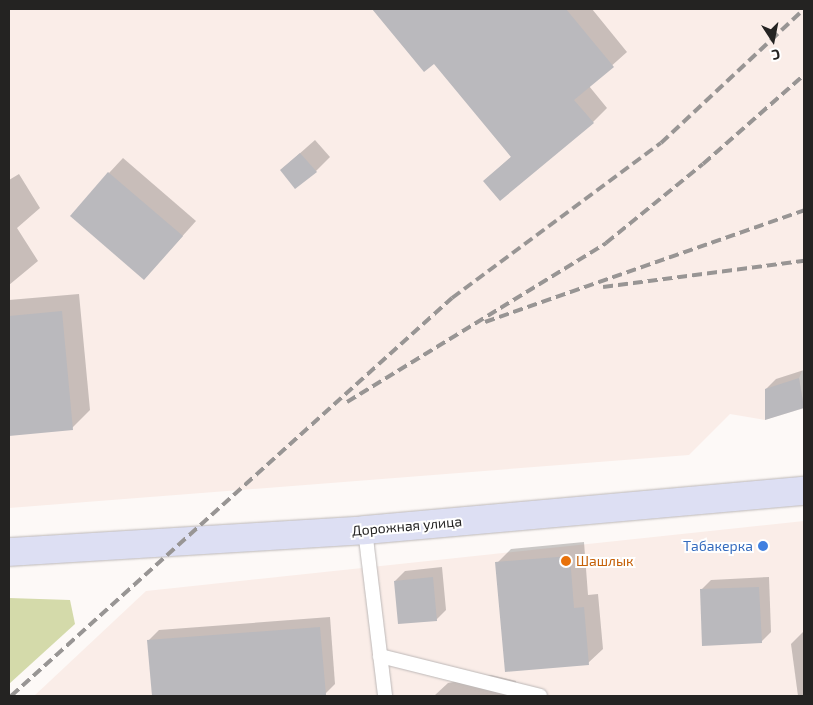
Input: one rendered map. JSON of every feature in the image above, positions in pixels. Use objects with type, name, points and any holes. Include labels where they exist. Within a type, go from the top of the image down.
[{"type":"street","name":"Дорожная улица","points":[[9,552],[365,530],[804,491]]},
{"type":"lane","points":[[365,530],[385,696]]},
{"type":"lane","points":[[380,656],[540,696]]},
{"type":"shaded area","points":[[9,9],[804,9],[804,367],[799,378],[804,408],[765,420],[730,414],[689,455],[9,508]]},
{"type":"shaded area","points":[[804,521],[804,696],[34,696],[146,591]]},
{"type":"green space","points":[[9,598],[70,600],[75,624],[9,684]]},
{"type":"building","points":[[372,9],[566,9],[614,67],[574,100],[594,123],[500,201],[483,181],[511,157],[434,64],[424,72]]},
{"type":"building","points":[[300,153],[317,172],[295,189],[280,170]]},
{"type":"building","points":[[108,172],[183,236],[144,280],[70,216]]},
{"type":"building","points":[[62,311],[73,430],[9,436],[9,316]]},
{"type":"building","points":[[799,378],[804,408],[765,420],[765,389]]},
{"type":"building","points":[[570,556],[574,608],[584,607],[589,665],[505,672],[495,562]]},
{"type":"building","points":[[433,577],[437,621],[398,624],[394,581]]},
{"type":"building","points":[[759,587],[762,643],[702,646],[700,589]]},
{"type":"building","points":[[320,627],[326,695],[152,696],[147,640]]},
{"type":"railway","points":[[11,696],[452,298],[661,143],[804,9]]},
{"type":"railway","points":[[347,402],[606,243],[703,164],[804,75]]},
{"type":"railway","points":[[485,322],[804,210]]},
{"type":"railway","points":[[603,287],[804,261]]},
{"type":"place","name":"Табакерка","points":[[763,546]]},
{"type":"place","name":"Шашлык","points":[[566,561]]}]
